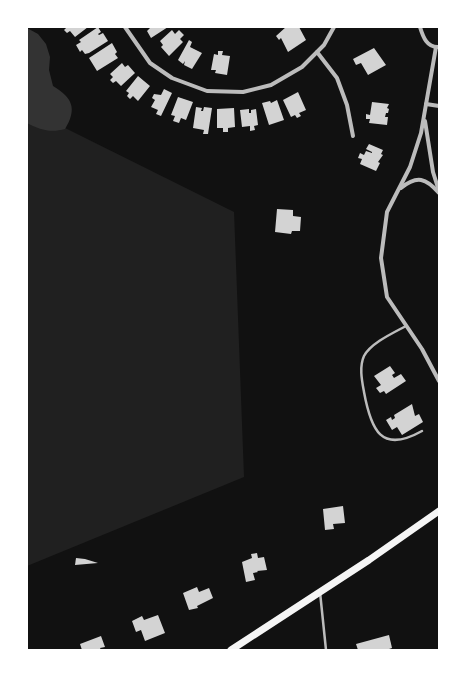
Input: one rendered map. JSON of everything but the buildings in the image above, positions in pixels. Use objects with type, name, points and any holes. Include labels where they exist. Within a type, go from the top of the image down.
[{"type":"main road","points":[[231,650],[320,592],[439,511]]},
{"type":"street","points":[[125,27],[150,63],[172,78],[207,91],[243,92],[271,85],[302,67],[324,45],[334,27]]},
{"type":"street","points":[[420,27],[424,38],[430,45],[437,47],[421,133],[410,167],[387,212],[381,258],[387,297],[422,349],[439,381]]},
{"type":"street","points":[[317,52],[338,78],[347,105],[352,136]]},
{"type":"street","points":[[426,104],[439,106]]},
{"type":"street","points":[[424,117],[433,172],[439,192]]},
{"type":"street","points":[[399,190],[407,183],[418,179],[429,182],[439,192]]},
{"type":"lane","points":[[406,326],[368,351],[362,363],[363,387],[372,425],[381,435],[394,441],[409,438],[422,431]]},
{"type":"lane","points":[[320,592],[326,650]]},
{"type":"shaded area","points":[[27,28],[38,34],[46,44],[50,57],[49,70],[53,86],[65,95],[71,104],[71,116],[65,129],[55,131],[46,130],[27,123]]},
{"type":"shaded area","points":[[27,118],[61,126],[234,212],[244,477],[27,566]]}]
